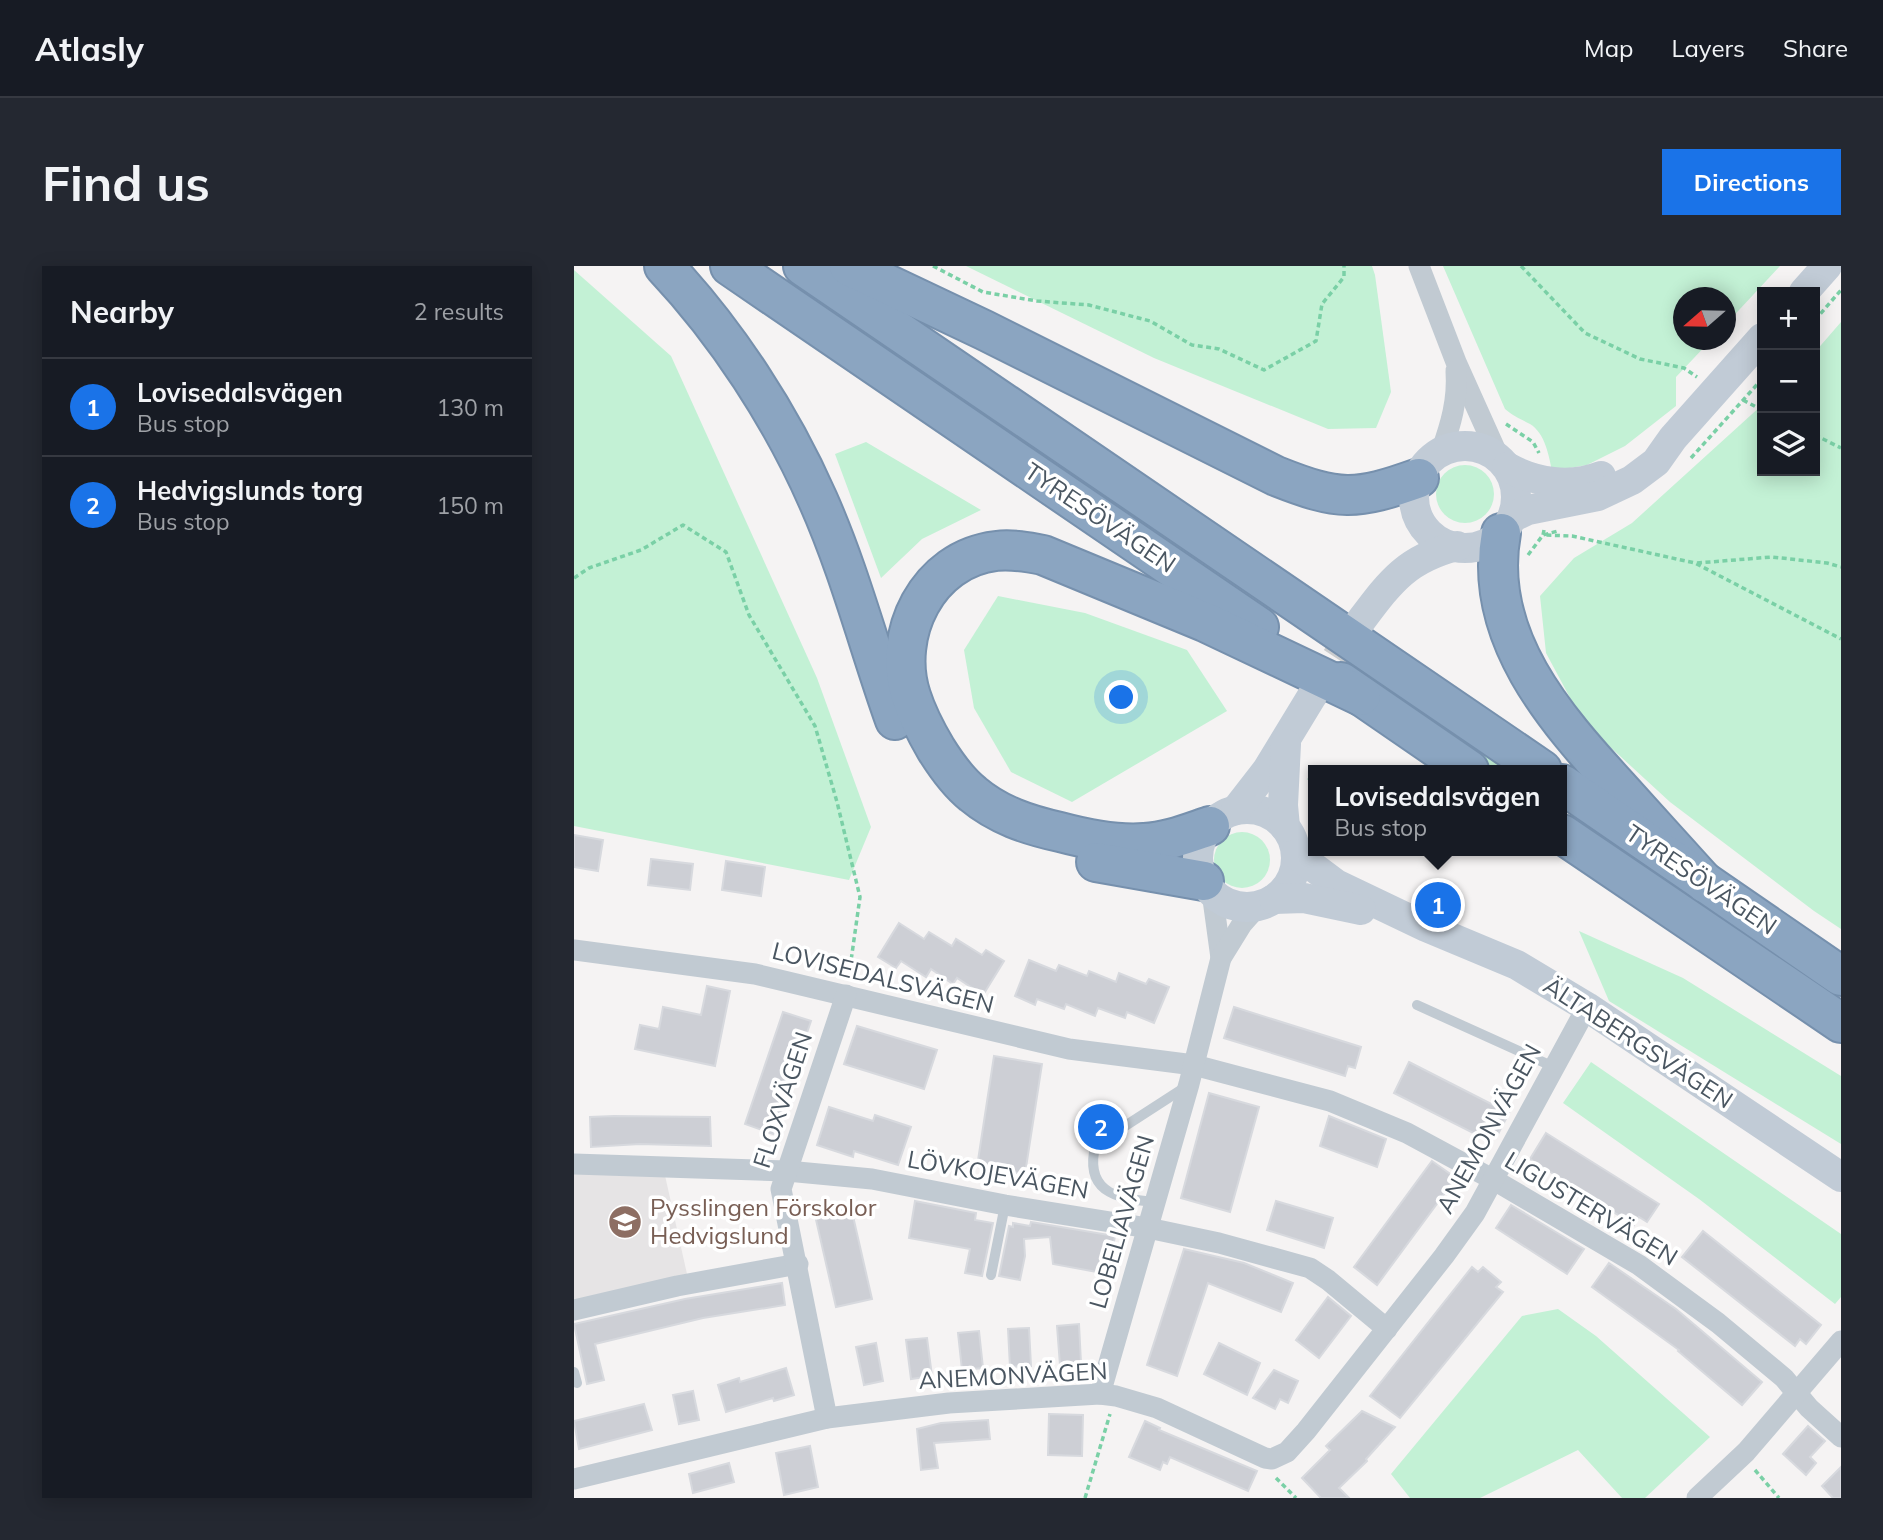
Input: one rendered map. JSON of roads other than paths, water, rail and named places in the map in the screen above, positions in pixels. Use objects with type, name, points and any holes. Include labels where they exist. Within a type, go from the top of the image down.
[{"type":"highway","points":[[664,266],[727,345],[762,395],[792,447],[841,556],[899,730],[931,789],[973,827],[995,839],[1024,849],[1208,887]]},
{"type":"highway","name":"TYRESÖVÄGEN","points":[[730,266],[1462,765]]},
{"type":"highway","name":"TYRESÖVÄGEN","points":[[803,266],[1535,765]]},
{"type":"highway","points":[[849,266],[984,330],[1276,476],[1313,491],[1363,496],[1425,480]]},
{"type":"highway","points":[[1507,525],[1496,565],[1510,635],[1525,669],[1573,737],[1705,883]]},
{"type":"highway","points":[[1223,818],[1175,838],[1143,843],[1086,839],[1027,824],[996,810],[971,793],[940,756],[924,729],[910,695],[906,656],[911,621],[934,583],[952,569],[994,551],[1020,551],[1043,555],[1205,622],[1361,696]]},
{"type":"highway","name":"TYRESÖVÄGEN","points":[[1567,788],[1841,975]]},
{"type":"highway","name":"TYRESÖVÄGEN","points":[[1567,837],[1841,1023]]},
{"type":"street","points":[[1419,266],[1456,362],[1516,486],[1517,500],[1507,525]]},
{"type":"street","points":[[1808,287],[1827,266]]},
{"type":"street","points":[[1543,508],[1524,477],[1482,449],[1461,446],[1425,480],[1423,525],[1438,540],[1470,547],[1489,541],[1507,525],[1543,508],[1598,496],[1632,480],[1656,461],[1673,438],[1757,344]]},
{"type":"street","points":[[1360,622],[1400,572],[1413,536],[1425,480],[1455,409],[1458,393],[1456,362]]},
{"type":"street","points":[[1400,572],[1436,551],[1457,546]]},
{"type":"street","points":[[1221,958],[1208,887],[1199,865],[1199,848],[1286,742],[1312,696]]},
{"type":"street","points":[[1192,1075],[1221,958],[1242,924],[1286,888],[1294,872],[1283,805],[1286,742]]},
{"type":"street","points":[[1223,818],[1250,808],[1262,811],[1291,841]]},
{"type":"street","name":"ÄLTABERGSVÄGEN","points":[[1291,841],[1336,884],[1426,928],[1517,965],[1587,1007],[1841,1177]]},
{"type":"street","points":[[1208,887],[1222,902],[1238,907],[1266,903]]},
{"type":"street","name":"ÄLTABERGSVÄGEN","points":[[1266,903],[1304,898],[1329,901],[1426,928]]},
{"type":"street","name":"LOVISEDALSVÄGEN","points":[[574,950],[755,974],[1069,1049],[1192,1075]]},
{"type":"street","name":"FLOXVÄGEN","points":[[827,1418],[781,1189],[846,995]]},
{"type":"street","name":"ANEMONVÄGEN","points":[[574,1479],[827,1418],[949,1403],[1108,1395],[1157,1408],[1272,1459],[1294,1446],[1475,1213],[1587,1007]]},
{"type":"street","name":"LIGUSTERVÄGEN","points":[[1192,1075],[1330,1101],[1406,1133],[1494,1180],[1639,1265],[1674,1289],[1784,1378],[1809,1408],[1841,1437]]},
{"type":"street","name":"LOBELIAVÄGEN","points":[[1108,1395],[1148,1228],[1192,1075]]},
{"type":"street","name":"LÖVKOJEVÄGEN","points":[[574,1164],[787,1171],[872,1179],[1005,1205],[1148,1228],[1230,1245],[1310,1268],[1387,1329]]},
{"type":"street","points":[[574,1310],[677,1286],[798,1264]]},
{"type":"street","points":[[1697,1498],[1746,1452],[1841,1341]]},
{"type":"lane","points":[[1418,1005],[1554,1067]]},
{"type":"lane","points":[[1155,1202],[1132,1200],[1107,1192],[1094,1170],[1094,1152],[1105,1139],[1192,1075]]},
{"type":"lane","points":[[991,1275],[1005,1205]]},
{"type":"tunnel","points":[[1312,696],[1360,622]]},
{"type":"place","name":"Lovisedalsvägen","points":[[1438,905]]},
{"type":"place","name":"Hedvigslunds torg","points":[[1101,1127]]},
{"type":"place","name":"Pysslingen Förskolor Hedvigslund","points":[[625,1222]]}]
